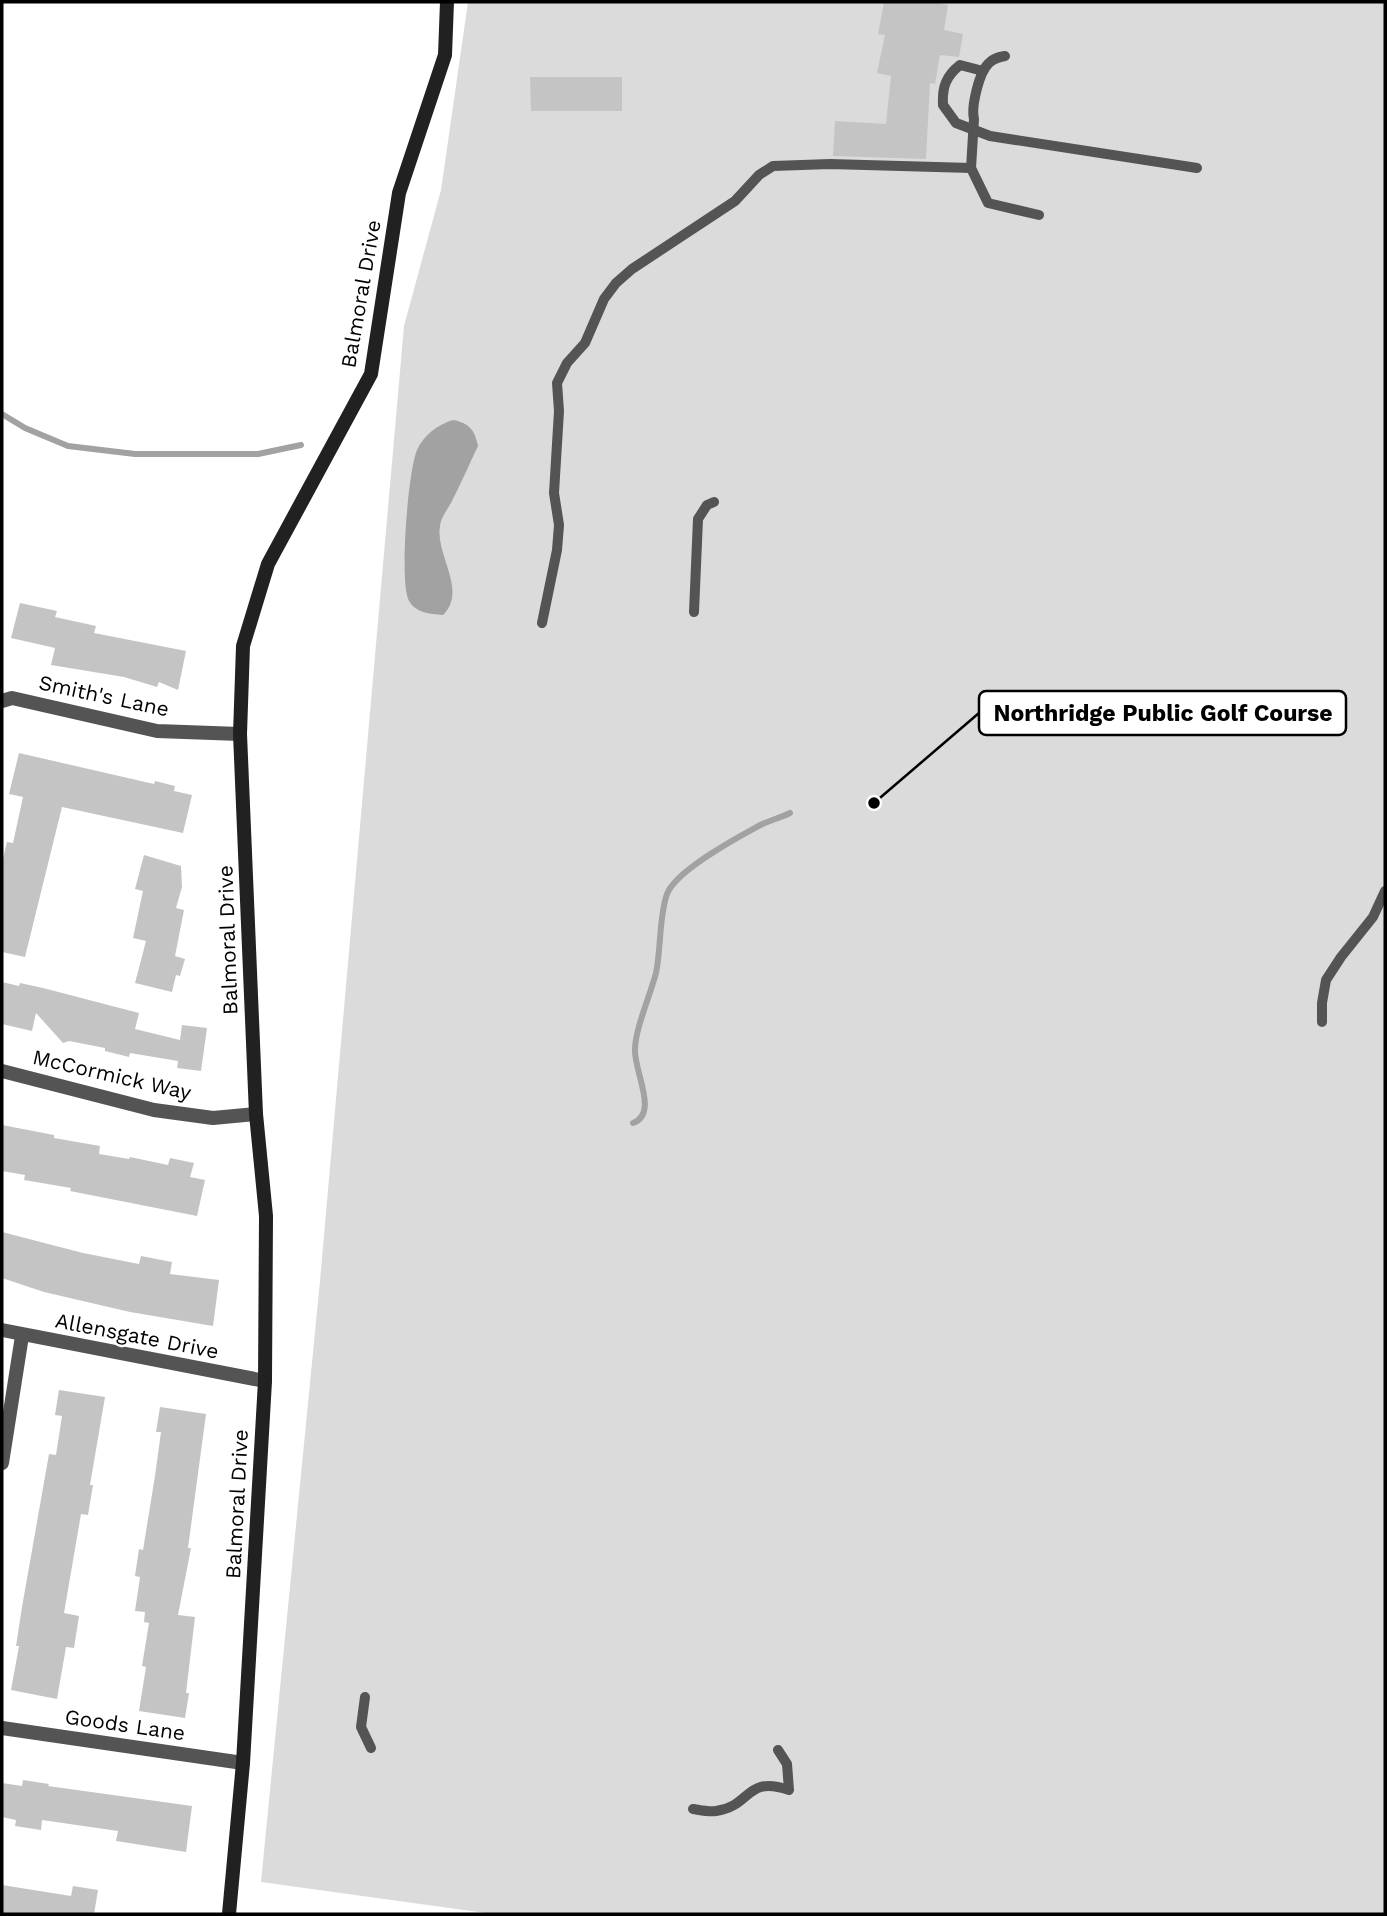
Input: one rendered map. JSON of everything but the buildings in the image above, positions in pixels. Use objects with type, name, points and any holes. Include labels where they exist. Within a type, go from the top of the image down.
[{"type":"street","name":"Balmoral Drive","points":[[229,1914],[243,1763],[265,1381],[266,1216],[256,1115],[240,734],[243,646],[268,564],[371,374],[399,192],[445,55],[447,2]]},
{"type":"street","name":"Smith's Lane","points":[[2,701],[12,698],[156,731],[240,734]]},
{"type":"street","name":"McCormick Way","points":[[2,1072],[154,1110],[213,1118],[256,1115]]},
{"type":"street","name":"Allensgate Drive","points":[[2,1331],[265,1381]]},
{"type":"street","points":[[2,1463],[22,1336]]},
{"type":"street","name":"Goods Lane","points":[[2,1728],[243,1763]]},
{"type":"lane","points":[[1005,56],[992,60],[983,71],[972,111],[974,119],[971,169],[988,203],[1039,215]]},
{"type":"lane","points":[[983,71],[960,65],[949,75],[942,94],[943,105],[956,123],[1001,138],[1197,168]]},
{"type":"lane","points":[[542,623],[558,538],[554,493],[559,411],[557,383],[567,363],[584,343],[604,299],[616,283],[642,262],[735,201],[759,175],[773,166],[830,164],[971,169]]},
{"type":"lane","points":[[694,612],[698,519],[706,505],[714,502]]},
{"type":"lane","points":[[1322,1022],[1322,995],[1326,980],[1373,917],[1385,891]]},
{"type":"lane","points":[[365,1697],[361,1727],[371,1748]]},
{"type":"lane","points":[[693,1809],[711,1812],[727,1808],[760,1786],[769,1785],[789,1790],[788,1770],[778,1751]]},
{"type":"shaded area","points":[[468,2],[1385,2],[1385,1914],[493,1914],[261,1882],[320,1281],[404,326],[441,190]]},
{"type":"shaded area","points":[[453,420],[470,428],[478,446],[441,523],[442,549],[452,584],[450,605],[443,615],[419,610],[409,601],[405,573],[406,527],[417,450],[432,431]]},
{"type":"waterway","points":[[2,414],[25,428],[68,446],[135,454],[258,454],[301,445]]},
{"type":"waterway","points":[[633,1123],[641,1118],[644,1111],[645,1101],[635,1050],[640,1022],[656,973],[667,894],[681,876],[706,857],[759,826],[790,813]]},
{"type":"place","name":"Northridge Public Golf Course","points":[[874,803]]}]
